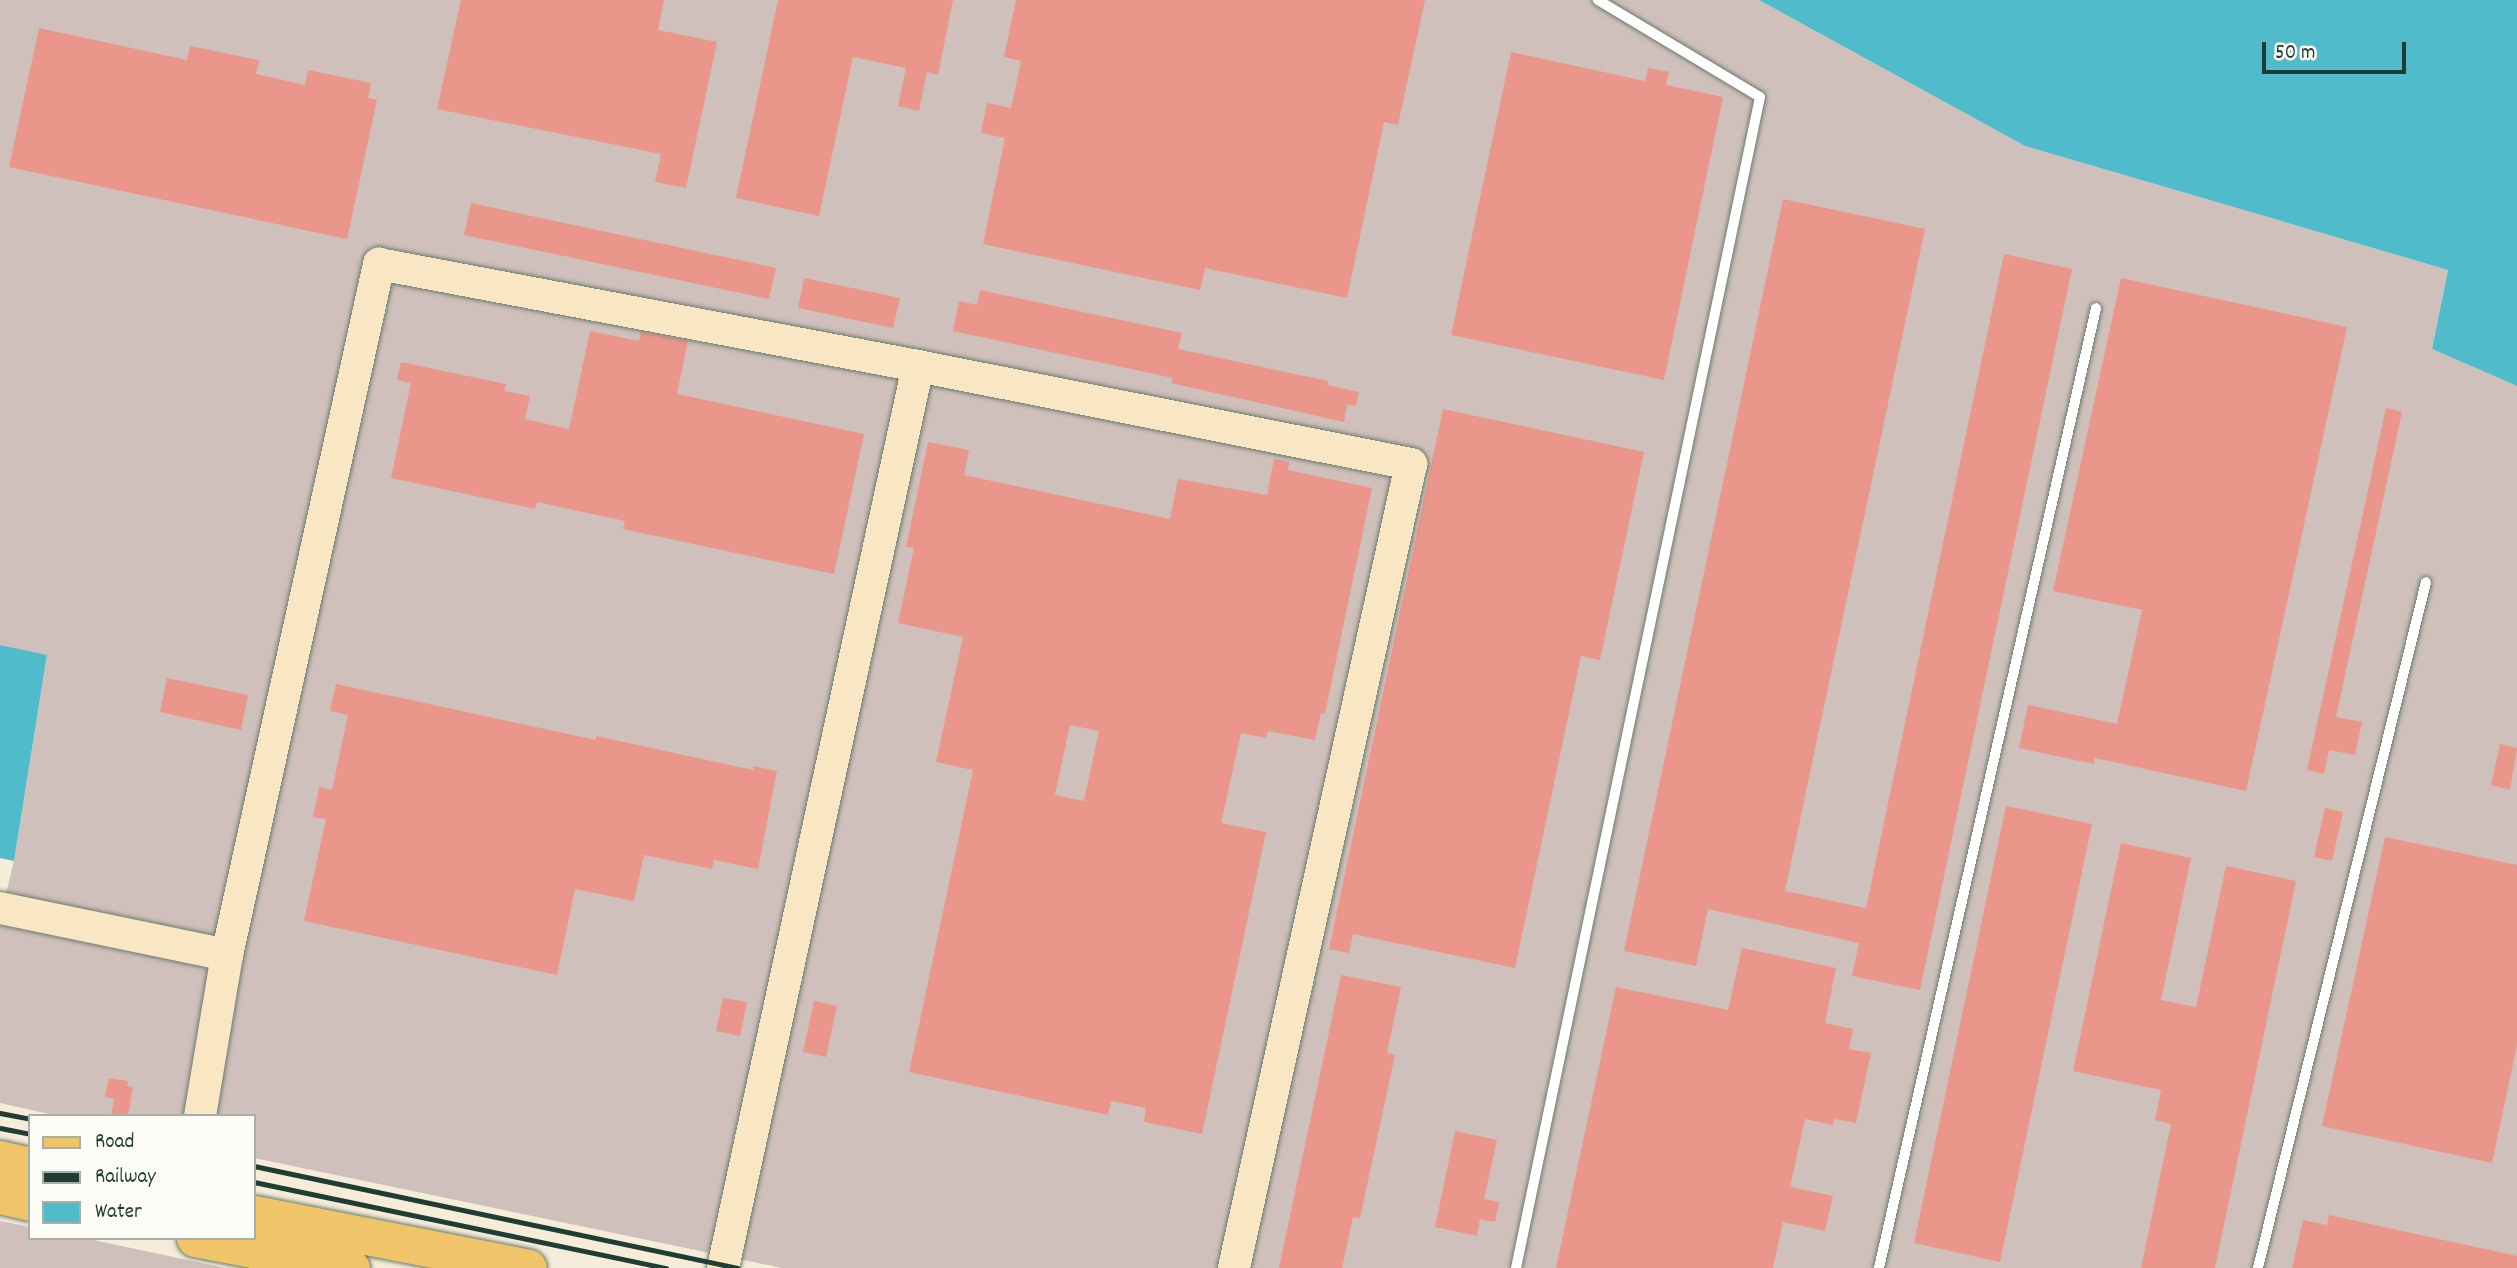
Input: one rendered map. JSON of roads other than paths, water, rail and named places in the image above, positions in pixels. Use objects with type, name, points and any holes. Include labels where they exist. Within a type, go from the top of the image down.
[{"type":"main road","points":[[0,1159],[28,1166]]},
{"type":"main road","points":[[0,1195],[28,1202]]},
{"type":"main road","points":[[256,1214],[528,1268]]},
{"type":"main road","points":[[205,1240],[351,1268]]},
{"type":"street","points":[[201,1114],[227,955],[379,264],[918,366],[1410,464],[1234,1268]]},
{"type":"street","points":[[723,1268],[918,366]]},
{"type":"street","points":[[0,908],[227,955]]},
{"type":"lane","points":[[1516,1268],[1760,97],[1598,0]]},
{"type":"lane","points":[[1879,1268],[2096,307]]},
{"type":"lane","points":[[2259,1268],[2426,582]]},
{"type":"water","points":[[1759,0],[2517,0],[2517,386],[2432,349],[2448,270],[2025,146]]},
{"type":"water","points":[[0,645],[47,655],[14,861],[0,858]]},
{"type":"railway","points":[[0,1113],[28,1119]]},
{"type":"railway","points":[[0,1128],[28,1134]]},
{"type":"railway","points":[[256,1166],[737,1268]]},
{"type":"railway","points":[[256,1182],[666,1268]]}]
